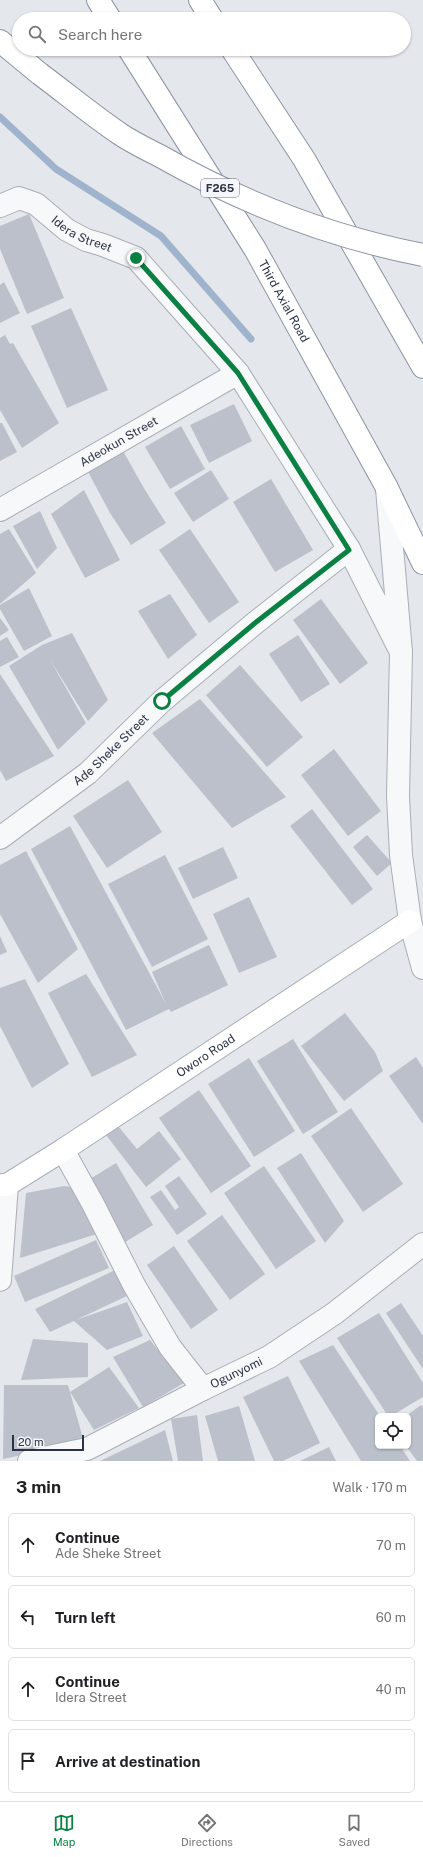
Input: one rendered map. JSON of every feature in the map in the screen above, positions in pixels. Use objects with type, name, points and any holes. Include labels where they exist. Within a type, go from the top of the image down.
[{"type":"main road","points":[[98,0],[106,12]]},
{"type":"main road","points":[[200,0],[208,12]]},
{"type":"main road","name":"F265","points":[[0,41],[12,51]]},
{"type":"main road","name":"F265","points":[[18,56],[120,134],[189,173],[253,203],[320,228],[423,255]]},
{"type":"main road","name":"Third Axial Road","points":[[133,56],[255,249],[386,486],[423,563]]},
{"type":"main road","points":[[237,56],[304,159],[423,367]]},
{"type":"main road","name":"Oworo Road","points":[[4,1185],[63,1150],[410,921]]},
{"type":"street","name":"Idera Street","points":[[0,206],[19,198],[36,204],[67,230],[86,240],[136,258],[238,373],[349,550],[401,652]]},
{"type":"street","name":"Adeokun Street","points":[[0,510],[238,373]]},
{"type":"street","points":[[386,486],[401,652],[398,796],[401,855],[410,921],[423,968]]},
{"type":"street","name":"Ade Sheke Street","points":[[0,838],[88,773],[162,701],[255,623],[349,550]]},
{"type":"street","points":[[63,1150],[93,1204],[134,1285],[170,1347],[203,1389]]},
{"type":"street","points":[[0,1280],[4,1185]]},
{"type":"street","name":"Ogunyomi","points":[[29,1461],[86,1449],[269,1357],[335,1313],[423,1244]]},
{"type":"building","points":[[29,214],[64,298],[27,314],[0,249],[0,226]]},
{"type":"building","points":[[4,282],[20,313],[0,323],[0,285]]},
{"type":"building","points":[[71,308],[108,390],[67,408],[31,326]]},
{"type":"building","points":[[5,335],[10,344],[13,343],[59,423],[22,448],[0,410],[0,338]]},
{"type":"building","points":[[234,404],[252,441],[209,463],[190,425]]},
{"type":"building","points":[[0,423],[2,423],[17,452],[0,461]]},
{"type":"building","points":[[181,426],[205,469],[170,489],[145,447]]},
{"type":"building","points":[[118,442],[145,490],[166,523],[131,545],[110,513],[86,468]]},
{"type":"building","points":[[211,470],[229,499],[193,522],[174,493]]},
{"type":"building","points":[[271,479],[313,550],[275,572],[233,502]]},
{"type":"building","points":[[84,490],[120,560],[85,578],[51,514]]},
{"type":"building","points":[[40,511],[57,548],[37,569],[13,526]]},
{"type":"building","points":[[9,529],[36,573],[0,604],[0,534]]},
{"type":"building","points":[[190,529],[239,602],[209,623],[159,550]]},
{"type":"building","points":[[29,588],[52,636],[24,651],[0,609],[0,605]]},
{"type":"building","points":[[170,594],[197,635],[168,659],[138,611]]},
{"type":"building","points":[[321,599],[368,663],[340,684],[293,620]]},
{"type":"building","points":[[0,618],[9,630],[0,636]]},
{"type":"building","points":[[72,633],[108,700],[88,721],[49,658],[86,723],[58,750],[9,666],[42,645]]},
{"type":"building","points":[[298,635],[330,684],[301,702],[269,654]]},
{"type":"building","points":[[7,637],[19,657],[0,667],[0,641]]},
{"type":"building","points":[[240,665],[303,737],[267,767],[206,695]]},
{"type":"building","points":[[0,674],[54,756],[6,781],[0,770]]},
{"type":"building","points":[[200,699],[286,797],[232,828],[152,733]]},
{"type":"building","points":[[334,749],[381,811],[348,836],[301,775]]},
{"type":"building","points":[[128,780],[162,832],[107,868],[73,816]]},
{"type":"building","points":[[312,809],[373,889],[352,905],[290,826]]},
{"type":"building","points":[[70,826],[166,1004],[152,972],[209,945],[228,985],[171,1012],[169,1009],[126,1030],[31,849]]},
{"type":"building","points":[[367,835],[392,863],[377,876],[353,847]]},
{"type":"building","points":[[223,847],[238,878],[193,899],[178,868]]},
{"type":"building","points":[[26,851],[78,949],[38,983],[0,914],[0,865]]},
{"type":"building","points":[[165,855],[208,939],[152,967],[108,884]]},
{"type":"building","points":[[249,897],[277,957],[239,973],[213,914]]},
{"type":"building","points":[[0,936],[7,952],[0,955]]},
{"type":"building","points":[[86,974],[137,1055],[92,1077],[48,993]]},
{"type":"building","points":[[25,979],[69,1064],[32,1088],[0,1026],[0,988]]},
{"type":"building","points":[[345,1013],[375,1052],[383,1071],[344,1101],[301,1046]]},
{"type":"building","points":[[293,1039],[338,1112],[303,1134],[257,1061]]},
{"type":"building","points":[[416,1057],[423,1068],[423,1124],[389,1076]]},
{"type":"building","points":[[249,1058],[295,1131],[254,1157],[208,1084]]},
{"type":"building","points":[[199,1090],[251,1166],[211,1193],[159,1118]]},
{"type":"building","points":[[351,1108],[403,1184],[363,1212],[311,1136]]},
{"type":"building","points":[[118,1126],[137,1149],[159,1131],[181,1159],[146,1187],[106,1135]]},
{"type":"building","points":[[301,1153],[344,1221],[325,1243],[277,1168]]},
{"type":"building","points":[[116,1163],[153,1225],[122,1244],[85,1182]]},
{"type":"building","points":[[264,1166],[316,1241],[276,1269],[224,1193]]},
{"type":"building","points":[[179,1176],[207,1214],[177,1235],[150,1197],[161,1190],[175,1210],[179,1207],[165,1186]]},
{"type":"building","points":[[64,1186],[71,1187],[100,1233],[20,1258],[26,1193]]},
{"type":"building","points":[[222,1215],[265,1274],[230,1300],[187,1241]]},
{"type":"building","points":[[96,1240],[109,1268],[25,1302],[14,1276]]},
{"type":"building","points":[[174,1246],[218,1310],[191,1329],[147,1265]]},
{"type":"building","points":[[115,1270],[127,1296],[76,1320],[127,1302],[143,1336],[107,1350],[74,1321],[50,1332],[35,1309]]},
{"type":"building","points":[[401,1303],[423,1336],[423,1369],[386,1313]]},
{"type":"building","points":[[379,1313],[423,1383],[423,1397],[396,1413],[386,1413],[337,1338]]},
{"type":"building","points":[[33,1339],[88,1343],[88,1377],[21,1380]]},
{"type":"building","points":[[150,1340],[184,1383],[143,1407],[113,1357]]},
{"type":"building","points":[[333,1345],[378,1413],[375,1413],[375,1449],[402,1449],[410,1461],[361,1461],[299,1361]]},
{"type":"building","points":[[109,1367],[139,1408],[94,1430],[70,1392]]},
{"type":"building","points":[[288,1376],[320,1443],[283,1461],[274,1461],[243,1397]]},
{"type":"building","points":[[4,1385],[68,1385],[84,1442],[3,1459]]},
{"type":"building","points":[[421,1405],[423,1407],[423,1461],[417,1461],[408,1449],[411,1449],[410,1413]]},
{"type":"building","points":[[239,1406],[255,1461],[218,1461],[205,1416]]},
{"type":"building","points":[[197,1415],[203,1461],[178,1461],[171,1419]]},
{"type":"building","points":[[165,1430],[173,1461],[100,1461]]},
{"type":"building","points":[[329,1447],[336,1461],[300,1461]]},
{"type":"waterway","points":[[0,117],[56,169],[161,236],[251,339]]},
{"type":"route","points":[[136,258],[238,373],[349,550],[255,623],[162,701]]}]
